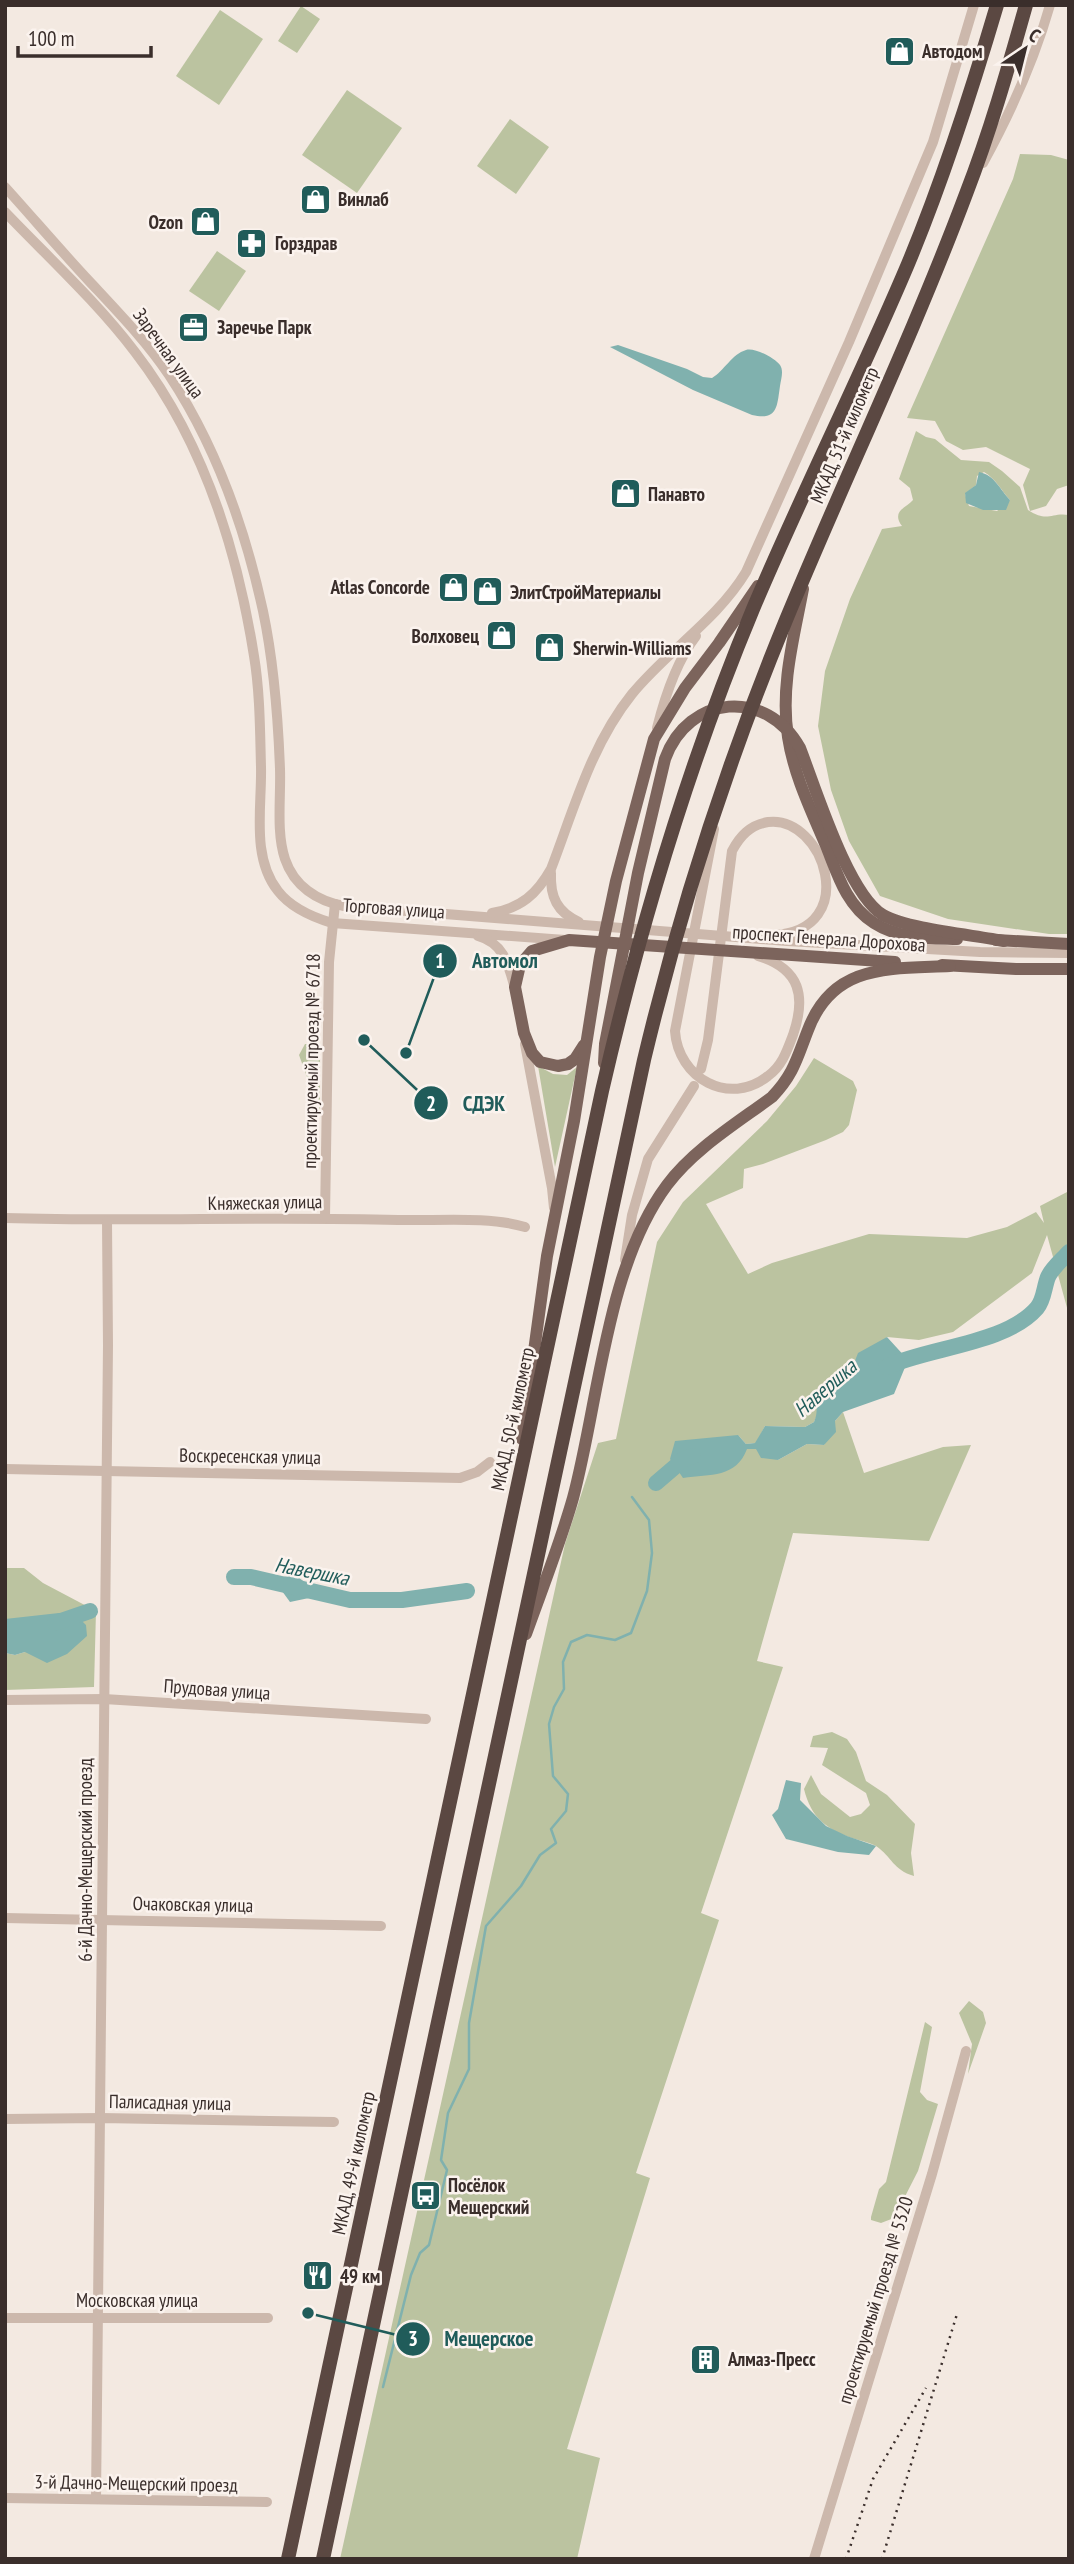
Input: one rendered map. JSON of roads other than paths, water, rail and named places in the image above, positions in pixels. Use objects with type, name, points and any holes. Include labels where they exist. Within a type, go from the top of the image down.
[{"type":"highway","name":"МКАД, 51-й километр","points":[[660,867],[715,706],[753,608],[909,261],[946,165],[997,5]]},
{"type":"highway","name":"МКАД, 51-й километр","points":[[513,1674],[644,1060],[693,877],[722,789],[807,571],[931,284],[967,191],[995,112],[1026,5]]},
{"type":"highway","name":"МКАД, 50-й километр","points":[[412,1980],[602,1091],[624,995],[660,867]]},
{"type":"highway","points":[[323,2559],[513,1674]]},
{"type":"highway","name":"МКАД, 49-й километр","points":[[288,2559],[412,1980]]},
{"type":"main road","points":[[512,1513],[538,1309],[554,1214],[574,1121],[600,957],[616,881],[654,739],[678,698],[727,633],[777,556]]},
{"type":"main road","points":[[807,571],[786,691],[788,737],[798,777],[844,891],[852,904],[874,923],[899,934],[1069,944]]},
{"type":"main road","points":[[602,1091],[605,1044],[645,842],[669,750],[685,726],[710,710],[729,706],[748,707],[775,719],[795,740],[853,882],[873,908],[884,916],[902,922],[1004,941]]},
{"type":"main road","points":[[569,940],[533,951],[520,965],[514,987],[524,1033],[532,1053],[540,1062],[558,1066],[568,1064],[582,1051],[588,1035]]},
{"type":"main road","name":"Торговая улица","points":[[569,940],[587,941]]},
{"type":"main road","name":"проспект Генерала Дорохова","points":[[587,941],[1016,970],[1069,969]]},
{"type":"main road","points":[[513,1674],[573,1498],[620,1288],[638,1234],[668,1184],[686,1163],[785,1084],[794,1069],[815,1014],[833,989],[848,979],[867,972],[950,966]]},
{"type":"street","points":[[654,739],[668,690],[680,662],[691,642],[738,585],[753,557],[892,243],[933,142],[974,5]]},
{"type":"street","points":[[967,191],[1013,106],[1040,41],[1050,5]]},
{"type":"street","name":"Заречная улица","points":[[5,187],[146,344],[169,375],[191,412],[227,488],[241,525],[263,612]]},
{"type":"street","name":"Заречная улица","points":[[5,212],[134,351],[178,416],[213,493],[246,615]]},
{"type":"street","name":"Торговая улица","points":[[263,612],[277,697],[284,853],[293,875],[302,887],[312,895],[335,904],[589,926]]},
{"type":"street","name":"Торговая улица","points":[[246,615],[255,658],[259,702],[260,834],[265,866],[283,897],[300,910],[332,923],[569,940]]},
{"type":"street","points":[[478,916],[509,910],[520,905],[538,890],[551,869],[591,764],[630,697],[646,677],[711,616]]},
{"type":"street","points":[[722,789],[675,1031],[679,1054],[685,1064],[702,1080],[732,1088],[756,1083],[776,1069],[790,1042],[800,1012],[798,988],[784,968],[775,962],[744,952]]},
{"type":"street","points":[[701,1069],[708,1040],[732,851],[751,828],[773,821],[786,823],[805,835],[815,849],[826,878],[826,900],[816,918],[796,932],[746,937]]},
{"type":"street","points":[[551,869],[550,887],[557,905],[575,920],[589,926]]},
{"type":"street","name":"проектируемый проезд № 6718","points":[[325,1218],[329,962],[335,904]]},
{"type":"street","name":"проспект Генерала Дорохова","points":[[589,926],[980,952],[1069,953]]},
{"type":"street","points":[[461,931],[483,937],[502,951],[514,987]]},
{"type":"street","points":[[524,1033],[528,1069],[552,1188],[554,1214]]},
{"type":"street","points":[[620,1288],[632,1215],[648,1159],[694,1086]]},
{"type":"street","name":"Княжеская улица","points":[[5,1218],[107,1221],[325,1218],[461,1220],[525,1227]]},
{"type":"street","name":"6-й Дачно-Мещерский проезд","points":[[96,2499],[107,1221]]},
{"type":"street","name":"Воскресенская улица","points":[[5,1469],[460,1478],[477,1472],[490,1462]]},
{"type":"street","name":"Прудовая улица","points":[[5,1700],[104,1699],[426,1719]]},
{"type":"street","name":"Очаковская улица","points":[[5,1918],[381,1926]]},
{"type":"street","name":"проектируемый проезд № 5320","points":[[814,2559],[932,2174],[966,2051]]},
{"type":"street","name":"Палисадная улица","points":[[5,2119],[334,2122]]},
{"type":"street","name":"Московская улица","points":[[5,2318],[268,2318]]},
{"type":"street","name":"3-й Дачно-Мещерский проезд","points":[[5,2498],[267,2502]]},
{"type":"water","points":[[618,345],[712,378],[741,352],[750,349],[759,352],[774,359],[781,367],[777,406],[767,416],[752,415],[693,390],[610,347]]},
{"type":"water","points":[[979,472],[993,480],[1010,500],[1006,510],[983,510],[966,503],[965,493],[976,485]]},
{"type":"water","points":[[887,1337],[908,1360],[894,1394],[843,1412],[835,1421],[836,1432],[824,1445],[807,1444],[778,1460],[761,1458],[756,1449],[747,1449],[729,1470],[713,1475],[683,1478],[670,1459],[675,1441],[738,1435],[746,1444],[755,1443],[765,1426],[805,1427],[814,1422],[817,1399],[822,1387],[831,1378],[853,1366],[858,1353]]},
{"type":"water","points":[[295,1575],[317,1591],[309,1598],[290,1602],[282,1591],[283,1577]]},
{"type":"water","points":[[59,1613],[77,1616],[86,1625],[87,1636],[67,1654],[47,1663],[25,1652],[15,1655],[5,1653],[5,1619]]},
{"type":"water","points":[[786,1780],[801,1783],[800,1800],[826,1826],[876,1846],[869,1855],[838,1852],[786,1839],[772,1815],[778,1809]]},
{"type":"waterway","name":"Навершка","points":[[886,1367],[987,1337],[1007,1330],[1023,1320],[1037,1308],[1050,1274],[1069,1252]]},
{"type":"waterway","name":"Навершка","points":[[656,1483],[684,1459],[693,1456]]},
{"type":"waterway","points":[[383,2387],[411,2275],[420,2253],[429,2245],[447,2170],[441,2160],[448,2113],[469,2069],[469,2023],[486,1926],[521,1886],[540,1855],[556,1843],[551,1829],[566,1811],[568,1794],[553,1776],[549,1724],[554,1707],[564,1689],[563,1662],[571,1642],[587,1635],[615,1640],[631,1633],[647,1591],[652,1553],[649,1520],[632,1497]]},
{"type":"waterway","name":"Навершка","points":[[234,1577],[251,1577],[350,1600],[402,1600],[467,1591]]},
{"type":"waterway","name":"Навершка","points":[[55,1623],[90,1611]]},
{"type":"railway","points":[[882,2559],[957,2314]]},
{"type":"railway","points":[[846,2559],[873,2479],[926,2388]]},
{"type":"place","name":"Автодом","points":[[899,51]]},
{"type":"place","name":"Винлаб","points":[[315,199]]},
{"type":"place","name":"Ozon","points":[[206,222]]},
{"type":"place","name":"Горздрав","points":[[252,243]]},
{"type":"place","name":"Заречье Парк","points":[[194,327]]},
{"type":"place","name":"Панавто","points":[[625,494]]},
{"type":"place","name":"Atlas Concorde","points":[[453,587]]},
{"type":"place","name":"ЭлитСтройМатериалы","points":[[487,592]]},
{"type":"place","name":"Волховец","points":[[502,636]]},
{"type":"place","name":"Sherwin-Williams","points":[[550,648]]},
{"type":"place","name":"СДЭК","points":[[364,1040]]},
{"type":"place","name":"Автомол","points":[[406,1053]]},
{"type":"place","name":"Посёлок Мещерский","points":[[425,2196]]},
{"type":"place","name":"49 км","points":[[317,2276]]},
{"type":"place","name":"Мещерское","points":[[308,2313]]},
{"type":"place","name":"Алмаз-Пресс","points":[[705,2359]]}]
